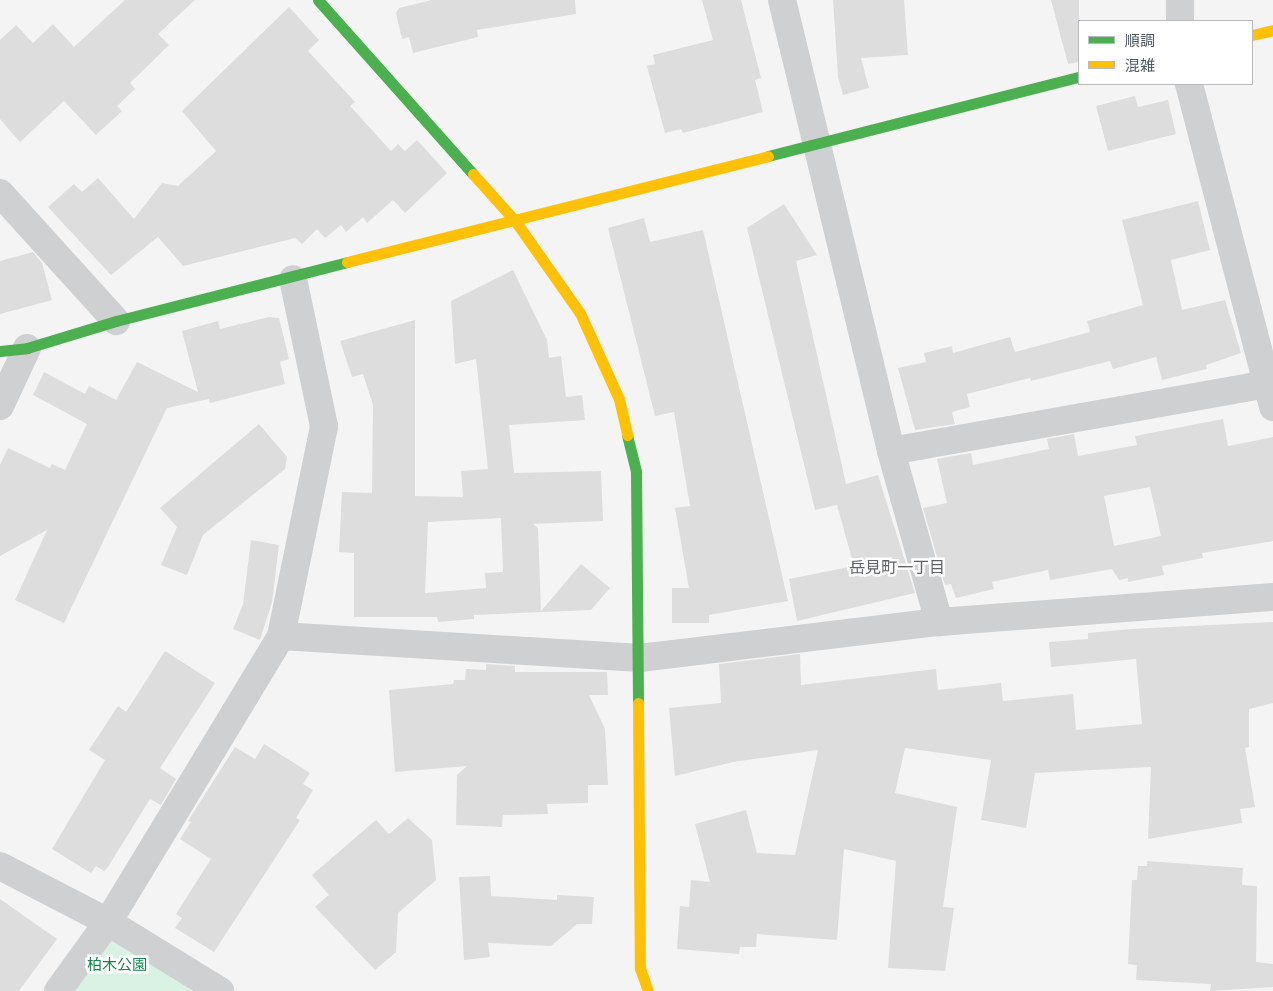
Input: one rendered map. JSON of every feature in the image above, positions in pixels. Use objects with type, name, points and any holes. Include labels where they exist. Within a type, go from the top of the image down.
[{"type":"street","points":[[318,0],[516,222],[580,313],[619,399],[636,472],[640,658],[640,968],[648,991],[632,991]]},
{"type":"street","points":[[782,0],[891,451],[939,622]]},
{"type":"street","points":[[1180,0],[1180,20]]},
{"type":"street","points":[[1253,35],[1273,30]]},
{"type":"street","points":[[0,351],[27,348],[116,321],[293,279],[1078,77]]},
{"type":"street","points":[[891,451],[1270,395],[1189,85]]},
{"type":"street","points":[[0,193],[116,321]]},
{"type":"street","points":[[58,991],[108,922],[281,636],[324,426],[293,279]]},
{"type":"street","points":[[0,406],[27,348]]},
{"type":"street","points":[[281,636],[640,658],[939,622],[1273,597]]},
{"type":"street","points":[[0,866],[108,922],[220,991]]},
{"type":"green space","name":"柏木公園","points":[[124,940],[209,991],[67,991],[103,942]]},
{"type":"building","points":[[125,0],[195,0],[158,34],[169,45],[130,83],[135,89],[117,106],[122,111],[96,135],[64,101],[20,142],[0,119],[0,40],[16,25],[33,43],[53,24],[74,47]]},
{"type":"building","points":[[432,0],[575,0],[576,14],[477,30],[478,37],[413,53],[409,37],[402,39],[396,13],[399,8]]},
{"type":"building","points":[[702,0],[741,0],[761,78],[755,80],[763,112],[683,133],[681,129],[665,133],[647,66],[655,64],[653,55],[713,40]]},
{"type":"building","points":[[833,0],[904,0],[908,55],[861,58],[869,88],[843,95],[838,77]]},
{"type":"building","points":[[1051,0],[1079,0],[1078,62],[1068,64]]},
{"type":"building","points":[[289,7],[319,40],[308,51],[355,102],[350,106],[391,151],[398,144],[405,151],[417,140],[447,173],[405,213],[393,200],[367,223],[363,217],[346,232],[341,225],[325,238],[317,229],[302,244],[295,238],[183,266],[158,237],[111,275],[48,207],[74,184],[82,192],[98,178],[134,219],[162,183],[178,186],[216,151],[182,111]]},
{"type":"building","points":[[1135,96],[1138,107],[1168,100],[1176,134],[1108,151],[1096,106]]},
{"type":"building","points":[[1198,201],[1210,250],[1171,260],[1182,310],[1225,300],[1241,353],[1206,365],[1207,369],[1162,380],[1156,357],[1113,369],[1110,361],[1031,381],[1030,378],[967,394],[970,407],[952,412],[955,424],[915,430],[898,368],[926,362],[924,353],[952,346],[953,353],[1010,337],[1015,352],[1090,332],[1087,321],[1143,305],[1122,220]]},
{"type":"building","points":[[784,204],[817,255],[796,261],[846,484],[878,475],[915,593],[797,621],[789,579],[854,566],[837,505],[815,510],[747,228]]},
{"type":"building","points":[[644,218],[650,242],[703,230],[788,601],[709,615],[709,623],[672,623],[672,588],[689,588],[675,508],[690,506],[674,412],[655,416],[608,228]]},
{"type":"building","points":[[33,252],[42,263],[52,300],[0,314],[0,261]]},
{"type":"building","points":[[513,270],[547,340],[549,358],[561,356],[566,397],[582,395],[585,420],[509,425],[514,473],[601,471],[603,521],[533,524],[538,528],[541,611],[581,564],[610,588],[591,610],[474,615],[474,619],[438,622],[437,617],[354,617],[354,553],[339,552],[342,492],[372,493],[373,405],[363,374],[352,377],[340,341],[415,320],[415,496],[463,497],[461,471],[488,469],[476,359],[455,364],[451,301]],"holes":[[[501,518],[503,572],[485,573],[486,588],[425,593],[428,522]]]},
{"type":"building","points":[[269,317],[279,318],[289,359],[280,362],[285,384],[210,403],[209,399],[167,408],[64,623],[15,600],[47,530],[0,556],[0,465],[8,448],[50,468],[52,464],[65,470],[87,424],[33,395],[44,372],[85,394],[89,386],[116,400],[137,362],[198,392],[182,331],[218,321],[220,329]]},
{"type":"building","points":[[1223,419],[1228,446],[1273,437],[1273,541],[1202,553],[1203,558],[1162,566],[1164,575],[1128,582],[1128,578],[1119,580],[1112,569],[1050,580],[1048,570],[992,582],[994,589],[956,598],[951,584],[945,585],[923,508],[947,503],[937,459],[971,453],[973,465],[1049,449],[1047,439],[1074,434],[1078,456],[1137,445],[1135,436]],"holes":[[[1150,487],[1161,536],[1114,546],[1104,496]]]},
{"type":"building","points":[[259,424],[287,457],[285,469],[203,535],[187,575],[161,565],[177,527],[160,508]]},
{"type":"building","points":[[251,540],[279,545],[272,602],[260,640],[233,629],[243,604]]},
{"type":"building","points":[[1273,622],[1273,703],[1249,709],[1249,747],[1245,748],[1255,807],[1240,809],[1242,823],[1148,839],[1151,767],[1035,773],[1026,828],[981,820],[991,760],[905,748],[895,793],[957,807],[943,907],[954,908],[945,971],[888,968],[896,861],[844,849],[837,940],[757,934],[756,947],[740,947],[739,954],[677,949],[680,906],[689,907],[691,880],[710,882],[695,824],[746,810],[757,853],[795,855],[818,750],[733,762],[675,776],[669,708],[721,703],[719,664],[800,654],[801,685],[936,669],[938,690],[1001,683],[1003,701],[1073,694],[1076,730],[1142,724],[1136,659],[1051,667],[1049,642],[1088,639],[1088,633],[1131,629]]},
{"type":"building","points":[[165,651],[215,683],[160,768],[176,779],[161,805],[150,799],[108,867],[104,871],[96,866],[91,873],[52,849],[105,760],[89,750],[118,706],[126,712]]},
{"type":"building","points":[[486,664],[515,666],[515,672],[607,672],[608,695],[589,695],[605,729],[608,785],[588,785],[588,803],[547,804],[548,814],[503,815],[502,827],[456,825],[457,775],[467,766],[395,772],[389,690],[453,684],[454,680],[465,680],[466,669],[486,670]]},
{"type":"building","points":[[264,744],[310,773],[303,784],[313,790],[296,818],[300,820],[214,952],[175,928],[182,918],[176,914],[211,859],[180,839],[191,822],[188,821],[235,747],[255,759]]},
{"type":"building","points":[[408,818],[432,840],[436,880],[398,913],[396,952],[375,970],[315,907],[329,895],[312,875],[376,820],[389,834]]},
{"type":"building","points":[[1147,861],[1243,868],[1242,885],[1257,886],[1256,962],[1273,964],[1273,987],[1210,991],[1211,984],[1136,980],[1137,965],[1128,964],[1132,880],[1137,880],[1138,866],[1147,866]]},
{"type":"building","points":[[490,876],[491,896],[557,900],[557,895],[594,897],[592,924],[577,924],[551,946],[488,943],[490,957],[464,960],[459,877]]},
{"type":"building","points":[[0,899],[57,939],[19,991],[0,991]]},
{"type":"traffic: fast","points":[[318,0],[473,174]]},
{"type":"traffic: fast","points":[[768,156],[1078,77]]},
{"type":"traffic: fast","points":[[0,351],[27,348],[116,321],[347,262]]},
{"type":"traffic: fast","points":[[627,435],[636,472],[638,703]]},
{"type":"traffic: slow","points":[[1253,35],[1273,30]]},
{"type":"traffic: slow","points":[[347,262],[768,156]]},
{"type":"traffic: slow","points":[[473,174],[516,222],[580,313],[619,399],[627,435]]},
{"type":"traffic: slow","points":[[638,703],[640,968],[648,991]]},
{"type":"district","name":"岳見町一丁目","points":[[897,568]]}]
